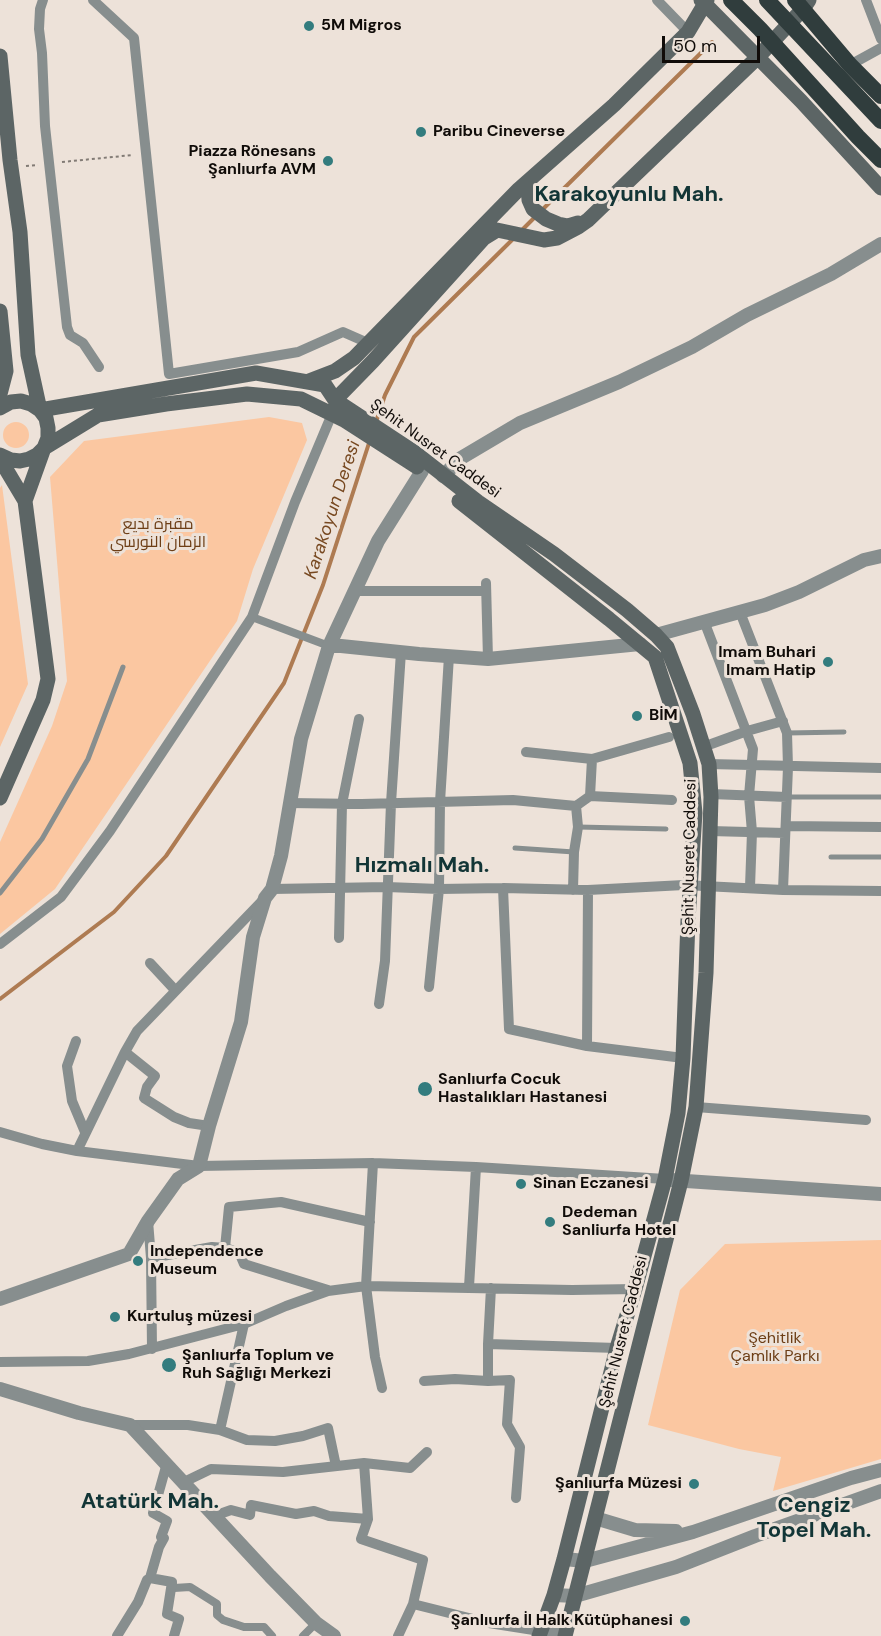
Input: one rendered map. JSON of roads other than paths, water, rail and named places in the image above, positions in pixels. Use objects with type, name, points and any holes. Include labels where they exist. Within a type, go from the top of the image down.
[{"type":"highway","points":[[731,0],[881,160]]},
{"type":"highway","points":[[767,0],[881,121]]},
{"type":"highway","points":[[802,3],[850,65],[881,96]]},
{"type":"main road","points":[[307,382],[335,371],[354,358],[528,182],[614,105],[687,32],[705,1],[881,188]]},
{"type":"main road","points":[[339,410],[373,361],[484,238],[497,230],[544,240],[558,238],[588,220],[758,57],[802,3]]},
{"type":"main road","points":[[0,56],[20,232],[28,355],[40,410]]},
{"type":"main road","points":[[528,182],[529,200],[533,208],[546,219],[568,226],[588,220]]},
{"type":"main road","points":[[0,311],[6,371],[0,394]]},
{"type":"main road","name":"Şehit Nusret Caddesi","points":[[40,410],[256,373],[325,385],[339,410]]},
{"type":"main road","name":"Şehit Nusret Caddesi","points":[[0,457],[20,461],[29,459],[98,415],[166,404],[247,394],[301,399],[339,410],[417,463],[655,657],[690,763],[695,813],[683,1058],[678,1113],[664,1179],[617,1348],[564,1559],[554,1596],[539,1634]]},
{"type":"main road","points":[[0,408],[11,402],[21,401],[40,410],[46,418],[48,438],[25,501]]},
{"type":"main road","points":[[0,457],[25,501],[48,679],[43,700],[0,798]]},
{"type":"main road","name":"Şehit Nusret Caddesi","points":[[417,463],[443,476],[562,560],[656,635],[667,647],[709,764],[711,794],[706,973],[696,1107],[681,1180],[565,1635]]},
{"type":"street","points":[[43,0],[39,29],[45,126],[67,327],[70,335],[83,343],[99,367]]},
{"type":"street","points":[[93,0],[134,38],[169,374],[298,352],[343,332],[368,343]]},
{"type":"street","points":[[657,0],[687,32]]},
{"type":"street","points":[[866,0],[881,39]]},
{"type":"street","points":[[850,65],[881,48]]},
{"type":"street","points":[[443,476],[461,459],[520,423],[619,382],[692,347],[747,315],[831,274],[881,243]]},
{"type":"street","points":[[0,944],[61,897],[110,831],[252,617],[295,502],[339,410]]},
{"type":"street","points":[[0,1299],[129,1254],[147,1221],[178,1179],[199,1166],[241,1022],[253,937],[281,856],[300,739],[329,646],[417,463]]},
{"type":"street","points":[[656,635],[765,605],[864,560],[881,555]]},
{"type":"street","points":[[355,591],[486,587],[488,659]]},
{"type":"street","points":[[740,612],[787,733],[788,767],[783,890]]},
{"type":"street","points":[[252,617],[329,646],[449,657],[488,659],[640,644]]},
{"type":"street","points":[[704,621],[753,749],[749,796],[752,832],[750,887]]},
{"type":"street","points":[[379,1004],[385,960],[391,803],[401,652]]},
{"type":"street","points":[[429,987],[439,889],[440,802],[449,657]]},
{"type":"street","points":[[339,938],[342,804],[359,719]]},
{"type":"street","points":[[704,747],[783,721]]},
{"type":"street","points":[[526,752],[592,759],[669,736]]},
{"type":"street","points":[[590,796],[592,759]]},
{"type":"street","points":[[709,764],[881,768]]},
{"type":"street","points":[[711,794],[787,797]]},
{"type":"street","points":[[289,803],[513,800],[576,806],[590,796],[672,800]]},
{"type":"street","points":[[573,890],[574,852],[578,827],[576,806]]},
{"type":"street","points":[[710,831],[752,832],[881,827]]},
{"type":"street","points":[[77,1151],[124,1052],[137,1031],[268,893],[339,887],[588,890],[690,885],[783,890],[881,891]]},
{"type":"street","points":[[503,888],[509,1029],[587,1046],[683,1058]]},
{"type":"street","points":[[587,1046],[588,890]]},
{"type":"street","points":[[150,963],[175,990]]},
{"type":"street","points":[[76,1041],[67,1066],[72,1101],[85,1132]]},
{"type":"street","points":[[124,1052],[155,1076],[147,1087],[144,1098],[174,1117],[189,1123],[209,1126]]},
{"type":"street","points":[[696,1107],[866,1120]]},
{"type":"street","points":[[0,1132],[77,1151],[199,1166],[373,1163],[476,1167],[881,1194]]},
{"type":"street","points":[[373,1163],[366,1286],[375,1357],[382,1388]]},
{"type":"street","points":[[469,1287],[476,1167]]},
{"type":"street","points":[[225,1248],[229,1207],[280,1202],[370,1222]]},
{"type":"street","points":[[147,1221],[152,1258],[152,1348]]},
{"type":"street","points":[[152,1258],[212,1247],[225,1248],[239,1252],[244,1264],[328,1291]]},
{"type":"street","points":[[0,1362],[88,1361],[129,1354],[244,1324],[328,1291],[366,1286],[635,1289]]},
{"type":"street","points":[[488,1381],[491,1288]]},
{"type":"street","points":[[220,1430],[244,1324]]},
{"type":"street","points":[[488,1344],[617,1348]]},
{"type":"street","points":[[424,1381],[510,1380],[507,1424],[520,1448],[516,1498]]},
{"type":"street","points":[[0,1389],[79,1413],[130,1425],[188,1425],[220,1430],[248,1440],[275,1441],[303,1436],[328,1428],[336,1466]]},
{"type":"street","points":[[130,1425],[270,1576],[316,1623],[334,1636]]},
{"type":"street","points":[[184,1482],[211,1469],[284,1472],[364,1463],[410,1468],[427,1452]]},
{"type":"street","points":[[364,1463],[368,1519],[360,1539],[423,1560],[413,1604],[398,1636]]},
{"type":"street","points":[[117,1636],[150,1578],[164,1538],[161,1537],[167,1521],[153,1514],[167,1464]]},
{"type":"street","points":[[564,1559],[585,1561],[693,1532],[881,1470]]},
{"type":"street","points":[[554,1596],[574,1596],[676,1567],[881,1491]]},
{"type":"street","points":[[214,1516],[231,1510],[250,1515],[251,1505],[296,1514],[314,1511],[329,1516],[368,1519]]},
{"type":"street","points":[[596,1518],[635,1530],[693,1532]]},
{"type":"street","points":[[150,1578],[172,1582]]},
{"type":"street","points":[[172,1582],[167,1614],[179,1619],[174,1636]]},
{"type":"street","points":[[172,1582],[174,1588],[190,1587],[218,1604],[217,1615],[223,1620],[244,1627],[264,1627],[272,1636]]},
{"type":"street","points":[[413,1604],[539,1634],[565,1635]]},
{"type":"street","points":[[303,1636],[316,1623]]},
{"type":"lane","points":[[0,893],[42,839],[88,759],[123,667]]},
{"type":"lane","points":[[787,733],[844,732]]},
{"type":"lane","points":[[787,797],[881,797]]},
{"type":"lane","points":[[578,827],[666,829]]},
{"type":"lane","points":[[515,848],[574,852]]},
{"type":"lane","points":[[831,857],[881,857]]},
{"type":"waterway","name":"Karakoyun Deresi","points":[[542,210],[712,42]]},
{"type":"waterway","name":"Karakoyun Deresi","points":[[520,232],[536,216]]},
{"type":"waterway","name":"Karakoyun Deresi","points":[[376,422],[385,395],[414,337],[513,239]]},
{"type":"waterway","name":"Karakoyun Deresi","points":[[0,999],[114,912],[166,856],[284,683],[323,585],[370,440]]},
{"type":"place","name":"5M Migros","points":[[309,26]]},
{"type":"place","name":"Paribu Cineverse","points":[[421,132]]},
{"type":"place","name":"Piazza Rönesans Şanlıurfa AVM","points":[[328,161]]},
{"type":"place","name":"Imam Buhari Imam Hatip","points":[[828,662]]},
{"type":"place","name":"BİM","points":[[637,716]]},
{"type":"place","name":"Sanlıurfa Cocuk Hastalıkları Hastanesi","points":[[425,1089]]},
{"type":"place","name":"Sinan Eczanesi","points":[[521,1184]]},
{"type":"place","name":"Dedeman Sanliurfa Hotel","points":[[550,1222]]},
{"type":"place","name":"Independence Museum","points":[[138,1261]]},
{"type":"place","name":"Kurtuluş müzesi","points":[[115,1317]]},
{"type":"place","name":"Şanlıurfa Toplum ve Ruh Sağlığı Merkezi","points":[[169,1365]]},
{"type":"place","name":"Şanlıurfa Müzesi","points":[[694,1484]]},
{"type":"place","name":"Şanlıurfa İl Halk Kütüphanesi","points":[[685,1621]]},
{"type":"district","name":"Karakoyunlu Mah.","points":[[629,195]]},
{"type":"district","name":"Hızmalı Mah.","points":[[422,866]]},
{"type":"district","name":"Atatürk Mah.","points":[[150,1502]]},
{"type":"district","name":"Cengiz Topel Mah.","points":[[814,1518]]},
{"type":"park label","name":"مقبرة بديع الزمان النورسي","points":[[158,534]]},
{"type":"park label","name":"Şehitlik Çamlık Parkı","points":[[775,1348]]}]
